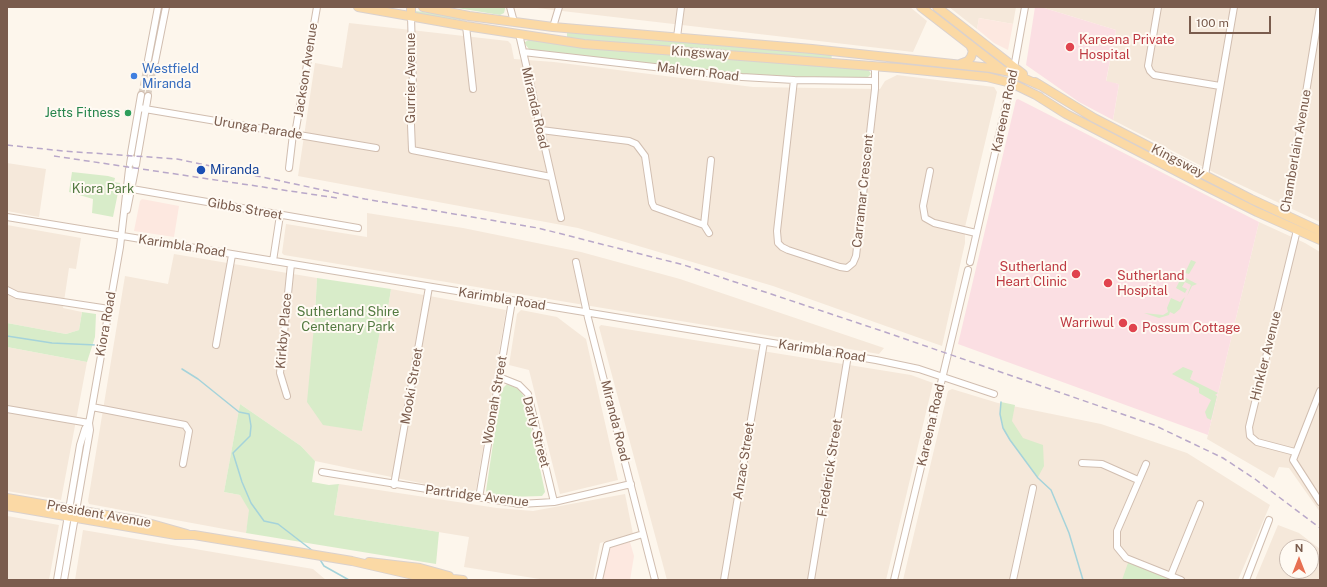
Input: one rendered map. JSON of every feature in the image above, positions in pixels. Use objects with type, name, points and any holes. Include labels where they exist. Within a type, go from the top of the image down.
[{"type":"main road","name":"Kingsway","points":[[358,7],[466,26],[584,44],[876,66],[987,77],[1012,75],[1039,85],[1094,118],[1205,175],[1319,230]]},
{"type":"main road","name":"Gurrier Avenue","points":[[411,7],[411,16]]},
{"type":"main road","name":"Kingsway","points":[[423,7],[553,27],[876,55],[1003,70]]},
{"type":"main road","points":[[921,7],[1003,70],[1012,75]]},
{"type":"main road","points":[[937,7],[1012,75]]},
{"type":"main road","name":"Miranda Road","points":[[514,22],[519,34]]},
{"type":"main road","points":[[953,64],[964,63],[970,58],[973,51],[970,45]]},
{"type":"main road","points":[[876,55],[876,66]]},
{"type":"main road","name":"Kingsway","points":[[1012,75],[1040,97],[1066,114],[1203,185],[1282,224],[1320,240]]},
{"type":"main road","points":[[1203,185],[1205,175]]},
{"type":"main road","name":"Chamberlain Avenue","points":[[1282,224],[1286,215]]},
{"type":"main road","points":[[1297,230],[1301,221]]},
{"type":"main road","name":"President Avenue","points":[[7,498],[72,513]]},
{"type":"main road","name":"President Avenue","points":[[7,506],[141,521],[177,530],[189,535],[352,562],[416,577],[460,580]]},
{"type":"main road","name":"President Avenue","points":[[352,562],[383,563],[420,568],[435,571],[460,580]]},
{"type":"street","points":[[158,7],[151,61],[166,7]]},
{"type":"street","name":"Jackson Avenue","points":[[289,168],[317,7]]},
{"type":"street","points":[[510,7],[514,22]]},
{"type":"street","points":[[553,27],[560,7]]},
{"type":"street","points":[[676,37],[680,7]]},
{"type":"street","name":"Kareena Road","points":[[894,580],[968,270],[972,270],[974,267],[970,262],[1012,75],[1025,7]]},
{"type":"street","points":[[1158,7],[1148,66],[1150,71],[1154,75],[1220,86]]},
{"type":"street","points":[[1205,175],[1234,7]]},
{"type":"street","name":"Chamberlain Avenue","points":[[1286,215],[1320,7]]},
{"type":"street","name":"Gurrier Avenue","points":[[411,16],[413,88],[410,100],[412,150],[551,177]]},
{"type":"street","points":[[466,26],[474,89]]},
{"type":"street","name":"Miranda Road","points":[[519,34],[551,177],[562,218]]},
{"type":"street","name":"Malvern Road","points":[[523,52],[742,77],[794,80],[874,81]]},
{"type":"street","name":"Carramar Crescent","points":[[794,80],[777,231],[778,243],[788,250],[847,268],[853,263],[856,256],[876,66]]},
{"type":"street","name":"Kiora Road","points":[[57,580],[90,430],[89,423],[144,95]]},
{"type":"street","name":"Urunga Parade","points":[[142,109],[376,148]]},
{"type":"street","points":[[541,130],[629,141],[636,144],[645,156],[652,203],[654,207],[704,225]]},
{"type":"street","points":[[709,233],[704,225],[711,160]]},
{"type":"street","name":"Kiora Road","points":[[123,225],[132,190],[133,161]]},
{"type":"street","points":[[930,171],[923,206],[925,218],[934,223],[976,233]]},
{"type":"street","name":"Gibbs Street","points":[[132,190],[358,228]]},
{"type":"street","points":[[273,261],[280,215]]},
{"type":"street","name":"Karimbla Road","points":[[7,217],[848,356],[919,369],[994,394]]},
{"type":"street","name":"Hinkler Avenue","points":[[1295,452],[1257,442],[1250,436],[1249,427],[1297,230]]},
{"type":"street","points":[[216,345],[232,255]]},
{"type":"street","name":"Miranda Road","points":[[576,262],[587,313],[655,580]]},
{"type":"street","name":"Kirkby Place","points":[[286,396],[280,378],[280,368],[291,264]]},
{"type":"street","name":"Mooki Street","points":[[394,484],[429,287]]},
{"type":"street","points":[[7,290],[17,295],[109,309]]},
{"type":"street","name":"Woonah Street","points":[[479,498],[512,301]]},
{"type":"street","name":"Anzac Street","points":[[724,580],[764,342]]},
{"type":"street","name":"Frederick Street","points":[[811,580],[848,356]]},
{"type":"street","name":"Darly Street","points":[[499,378],[519,385],[528,396],[554,502]]},
{"type":"street","points":[[1320,391],[1295,452],[1294,464],[1320,502]]},
{"type":"street","points":[[92,407],[185,425],[189,431],[183,464]]},
{"type":"street","points":[[7,409],[89,423]]},
{"type":"street","points":[[1082,463],[1102,464],[1138,480]]},
{"type":"street","points":[[1146,464],[1117,531],[1117,547],[1126,558],[1181,580]]},
{"type":"street","name":"Partridge Avenue","points":[[322,472],[520,504],[554,502],[631,484]]},
{"type":"street","points":[[1013,580],[1033,488]]},
{"type":"street","points":[[1171,576],[1200,504]]},
{"type":"street","name":"Kiora Road","points":[[64,580],[72,513]]},
{"type":"street","points":[[1246,580],[1269,520]]},
{"type":"street","points":[[599,580],[607,545],[643,534]]},
{"type":"shaded area","points":[[528,7],[910,7],[927,21],[913,52]]},
{"type":"shaded area","points":[[949,7],[1016,7],[1013,24],[979,18],[977,29]]},
{"type":"shaded area","name":"Kareena Private Hospital","points":[[1035,7],[1041,7],[1116,30],[1106,81],[1119,84],[1113,120],[1079,102],[1026,65]]},
{"type":"shaded area","points":[[1041,7],[1320,7],[1320,222],[1215,173],[1113,120],[1119,84],[1106,82],[1116,30]]},
{"type":"shaded area","points":[[979,18],[1013,24],[1008,50],[994,43],[977,29]]},
{"type":"shaded area","points":[[349,23],[508,41],[511,44],[514,59],[554,62],[753,87],[880,89],[885,81],[897,75],[994,87],[997,92],[965,227],[965,243],[942,346],[773,286],[578,228],[298,176],[315,63],[342,68]]},
{"type":"shaded area","name":"Sutherland Hospital","points":[[1018,99],[1259,222],[1208,435],[958,344],[1016,100]]},
{"type":"shaded area","points":[[7,163],[46,169],[39,217],[7,211]]},
{"type":"shaded area","points":[[142,199],[179,206],[174,237],[134,231],[140,201]]},
{"type":"shaded area","points":[[367,213],[463,228],[581,252],[680,279],[884,348],[879,354],[284,255],[282,253],[286,224],[367,237]]},
{"type":"shaded area","points":[[1259,222],[1305,243],[1320,252],[1320,512],[1289,468],[1279,467],[1274,478],[1207,439]]},
{"type":"shaded area","points":[[7,225],[81,238],[76,269],[69,268],[63,308],[82,312],[79,330],[66,334],[7,323]]},
{"type":"shaded area","points":[[174,254],[317,278],[315,315],[362,431],[383,313],[387,314],[391,289],[506,310],[476,490],[468,493],[315,461],[301,446],[240,404],[224,492],[240,495],[250,510],[246,533],[89,504],[88,501],[125,276],[168,284]]},
{"type":"shaded area","points":[[521,310],[557,317],[586,339],[618,480],[560,494],[529,370],[509,365],[517,314]]},
{"type":"shaded area","points":[[601,325],[911,375],[933,383],[886,580],[667,580],[599,327]]},
{"type":"shaded area","points":[[7,347],[87,362],[61,500],[7,491]]},
{"type":"shaded area","points":[[952,389],[998,403],[1101,424],[1187,453],[1270,505],[1238,580],[903,580],[948,391]]},
{"type":"shaded area","points":[[339,484],[497,508],[533,511],[625,494],[633,534],[600,543],[593,580],[546,580],[464,567],[469,537],[334,515]]},
{"type":"shaded area","points":[[7,516],[59,525],[49,580],[7,580]]},
{"type":"shaded area","points":[[1278,525],[1299,533],[1307,539],[1279,539],[1279,579],[1319,579],[1319,548],[1320,580],[1255,580]]},
{"type":"shaded area","points":[[83,530],[313,569],[326,580],[75,580]]},
{"type":"shaded area","points":[[630,542],[634,556],[630,580],[603,580],[609,547]]},
{"type":"green space","points":[[451,7],[505,7],[505,9],[504,13],[500,15]]},
{"type":"green space","points":[[415,11],[448,15],[466,21],[415,13]]},
{"type":"green space","points":[[567,28],[832,54],[831,62],[868,69],[871,74],[864,81],[794,80],[532,53],[525,44],[525,42],[534,37],[594,44],[567,37]]},
{"type":"green space","name":"Kiora Park","points":[[72,172],[108,176],[115,178],[114,182],[120,183],[113,217],[92,213],[93,199],[69,192]]},
{"type":"green space","points":[[1191,260],[1196,262],[1189,274],[1185,273]]},
{"type":"green space","points":[[1182,276],[1197,284],[1192,286],[1187,296],[1191,285],[1185,282],[1182,287],[1187,289],[1185,293],[1176,288]]},
{"type":"green space","name":"Sutherland Shire Centenary Park","points":[[317,278],[391,289],[387,314],[383,314],[362,431],[323,425],[307,402]]},
{"type":"green space","points":[[1185,297],[1180,309],[1174,314],[1170,312],[1169,315],[1159,318],[1144,313],[1163,315],[1168,312],[1167,308],[1171,298],[1180,302]]},
{"type":"green space","points":[[82,312],[96,314],[95,337],[87,362],[7,347],[7,323],[66,334],[79,330]]},
{"type":"green space","points":[[1183,367],[1193,371],[1190,379],[1218,393],[1215,395],[1217,396],[1211,420],[1207,418],[1205,412],[1211,400],[1199,393],[1199,388],[1172,374]]},
{"type":"green space","points":[[507,384],[519,389],[525,398],[545,492],[542,496],[508,497],[489,494],[486,491],[501,390]]},
{"type":"green space","points":[[1001,402],[1015,405],[1012,421],[1023,438],[1043,445],[1044,466],[1038,477],[1010,440],[1003,428],[1000,414]]},
{"type":"green space","points":[[240,404],[301,446],[315,461],[312,482],[329,485],[339,484],[334,515],[439,532],[436,564],[246,533],[249,510],[240,495],[224,492]]},
{"type":"green space","points":[[1129,560],[1181,580],[1122,580]]},
{"type":"waterway","points":[[7,336],[52,343],[96,345]]},
{"type":"waterway","points":[[182,369],[198,379],[239,412],[249,414],[251,426],[250,436],[233,453],[242,482],[251,503],[264,521],[278,524],[313,551]]},
{"type":"waterway","points":[[1001,402],[1000,414],[1003,428],[1038,478],[1051,490],[1069,533],[1083,580]]},
{"type":"waterway","points":[[319,558],[324,566],[349,580]]},
{"type":"tunnel","points":[[141,95],[148,60]]},
{"type":"tunnel","points":[[148,96],[155,62]]},
{"type":"railway","points":[[7,145],[63,151],[177,159],[365,199],[538,228],[684,265],[882,331],[1154,425],[1223,458],[1255,479],[1320,528]]},
{"type":"railway","points":[[54,156],[337,198]]},
{"type":"place","name":"Kareena Private Hospital","points":[[1070,47]]},
{"type":"place","name":"Westfield Miranda","points":[[134,76]]},
{"type":"place","name":"Jetts Fitness","points":[[128,113]]},
{"type":"place","name":"Miranda","points":[[201,170]]},
{"type":"place","name":"Sutherland Heart Clinic","points":[[1076,274]]},
{"type":"place","name":"Sutherland Hospital","points":[[1108,283]]},
{"type":"place","name":"Warriwul","points":[[1123,323]]},
{"type":"place","name":"Possum Cottage","points":[[1133,328]]}]
